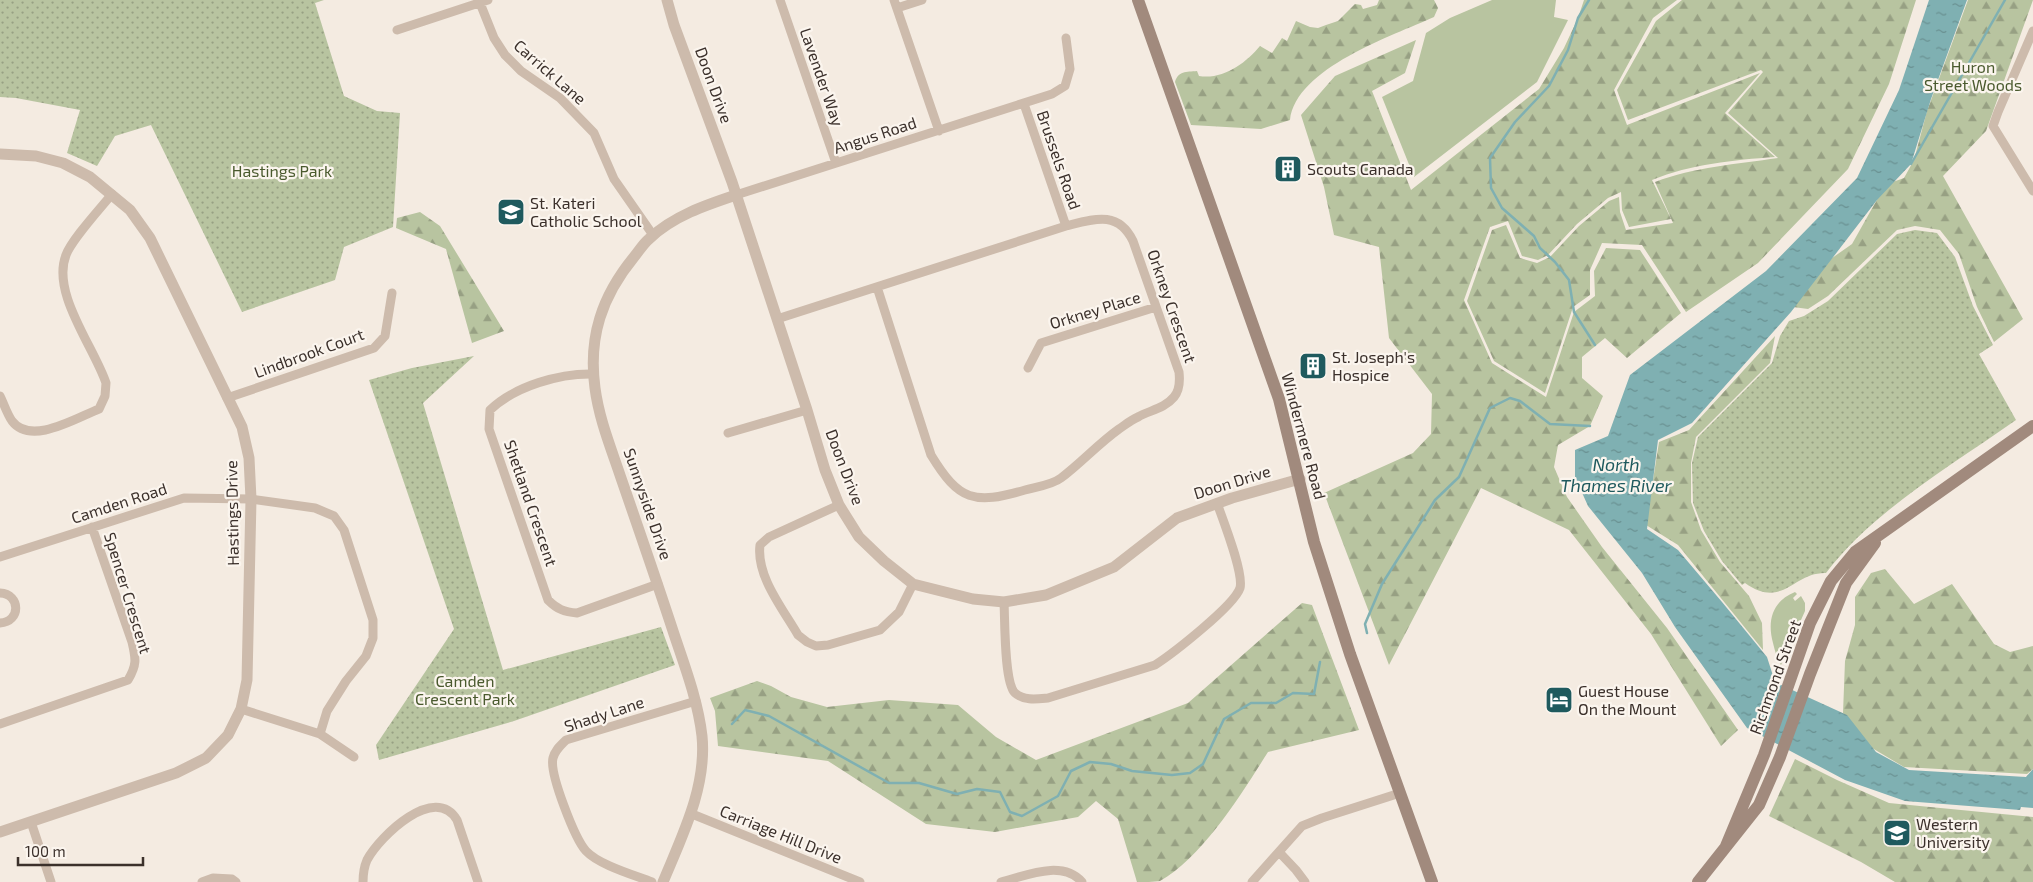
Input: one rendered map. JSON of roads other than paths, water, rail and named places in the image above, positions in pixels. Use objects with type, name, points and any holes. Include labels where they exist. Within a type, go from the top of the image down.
[{"type":"main road","name":"Windermere Road","points":[[1138,0],[1279,399],[1314,542],[1350,654],[1432,882]]},
{"type":"main road","name":"Richmond Street","points":[[1726,846],[1764,755],[1810,624],[1831,582],[1855,552],[1879,537],[2033,426]]},
{"type":"main road","name":"Richmond Street","points":[[1698,882],[1759,805],[1780,757],[1846,583],[1879,537]]},
{"type":"street","name":"Doon Drive","points":[[667,0],[736,195],[778,319],[825,470],[839,505],[859,537],[884,561],[914,584],[974,599],[1004,602],[1046,595],[1114,567],[1177,518],[1217,503],[1300,479]]},
{"type":"street","name":"Lavender Way","points":[[780,0],[836,163]]},
{"type":"street","points":[[922,0],[895,4],[939,131]]},
{"type":"street","points":[[397,30],[484,1]]},
{"type":"street","name":"Carrick Lane","points":[[484,1],[494,38],[505,55],[521,71],[560,98],[594,133],[614,179],[654,236]]},
{"type":"street","points":[[2033,31],[1998,112],[1994,126],[2033,191]]},
{"type":"street","name":"Angus Road","points":[[736,195],[1052,94],[1065,86],[1070,69],[1066,38]]},
{"type":"street","name":"Brussels Road","points":[[1024,104],[1066,226]]},
{"type":"street","name":"Hastings Drive","points":[[0,154],[36,156],[63,163],[90,177],[130,210],[150,238],[242,427],[249,458],[250,499],[247,680],[241,709],[228,735],[206,758],[176,773],[0,832]]},
{"type":"street","points":[[0,396],[12,422],[27,432],[43,432],[99,409],[105,396],[106,383],[66,297],[61,275],[66,254],[112,194]]},
{"type":"street","name":"Sunnyside Drive","points":[[663,882],[692,814],[702,755],[702,736],[696,701],[602,421],[594,374],[594,352],[599,320],[604,304],[610,290],[628,264],[654,236],[679,218],[706,205],[736,195]]},
{"type":"street","name":"Orkney Crescent","points":[[778,319],[877,287],[1066,226],[1094,219],[1117,221],[1128,230],[1133,240],[1179,372],[1180,384],[1176,396],[1168,403],[1152,412],[1139,416],[1118,429],[1059,480],[997,498],[980,499],[965,494],[940,471],[931,455],[877,287]]},
{"type":"street","name":"Lindbrook Court","points":[[227,398],[374,348],[385,336],[392,293]]},
{"type":"street","name":"Orkney Place","points":[[1028,368],[1041,343],[1156,307]]},
{"type":"street","name":"Shetland Crescent","points":[[594,374],[558,376],[500,400],[490,410],[489,429],[548,600],[555,607],[565,612],[577,612],[658,584]]},
{"type":"street","points":[[728,433],[807,410]]},
{"type":"street","name":"Camden Road","points":[[0,557],[184,498],[250,499],[316,508],[334,516],[344,530],[373,620],[373,638],[366,656],[346,681],[327,711],[320,734]]},
{"type":"street","points":[[1004,602],[1008,675],[1013,691],[1021,697],[1033,699],[1048,698],[1155,665],[1169,656],[1230,603],[1240,588],[1240,576],[1236,561],[1217,503]]},
{"type":"street","points":[[839,505],[769,537],[760,545],[758,556],[761,571],[798,635],[816,646],[828,645],[880,630],[899,612],[914,584]]},
{"type":"street","name":"Spencer Crescent","points":[[0,724],[128,680],[135,669],[132,642],[92,527]]},
{"type":"street","points":[[0,593],[9,596],[16,607],[11,620],[0,623]]},
{"type":"street","name":"Shady Lane","points":[[652,882],[602,861],[587,852],[575,835],[553,774],[552,759],[557,748],[566,740],[696,701]]},
{"type":"street","points":[[241,709],[320,734],[354,758]]},
{"type":"street","points":[[1252,882],[1302,826],[1400,793]]},
{"type":"street","points":[[363,882],[363,873],[367,860],[391,830],[410,815],[430,808],[444,807],[452,812],[457,820],[478,882]]},
{"type":"street","name":"Carriage Hill Drive","points":[[692,814],[860,882]]},
{"type":"street","points":[[31,822],[51,882]]},
{"type":"street","points":[[1279,852],[1305,882]]},
{"type":"street","points":[[1001,882],[1046,870],[1067,872],[1078,877],[1082,882]]},
{"type":"street","points":[[202,882],[213,878],[232,878],[236,882]]},
{"type":"water","name":"North Thames River","points":[[1929,0],[1967,0],[1931,99],[1911,164],[1877,200],[1791,312],[1692,423],[1658,440],[1647,529],[1678,550],[1722,602],[1767,657],[1775,682],[1847,715],[1876,752],[1909,770],[2026,777],[2033,769],[2033,808],[2021,807],[2020,810],[1905,801],[1845,780],[1747,728],[1675,627],[1642,573],[1588,506],[1575,477],[1575,450],[1608,436],[1630,375],[1766,271],[1857,178],[1899,90]]},
{"type":"waterway","points":[[1589,0],[1578,18],[1568,50],[1549,86],[1515,122],[1490,158],[1491,188],[1502,208],[1534,236],[1540,248],[1555,262],[1569,280],[1574,312],[1595,345]]},
{"type":"waterway","points":[[1911,164],[2005,0]]},
{"type":"waterway","points":[[1367,633],[1365,624],[1382,584],[1435,500],[1459,477],[1490,408],[1510,398],[1520,401],[1550,424],[1590,426]]},
{"type":"waterway","points":[[732,724],[745,710],[769,716],[889,783],[919,783],[957,794],[977,789],[1000,792],[1010,812],[1022,816],[1058,796],[1071,771],[1090,762],[1111,764],[1132,771],[1172,775],[1190,773],[1203,764],[1224,719],[1251,703],[1276,703],[1293,693],[1314,694],[1320,662]]},
{"type":"place","name":"Scouts Canada","points":[[1288,169]]},
{"type":"place","name":"St. Kateri Catholic School","points":[[511,212]]},
{"type":"place","name":"St. Joseph's Hospice","points":[[1313,366]]},
{"type":"place","name":"Guest House On the Mount","points":[[1559,700]]},
{"type":"place","name":"Western University","points":[[1897,833]]},
{"type":"park label","name":"Huron Street Woods","points":[[1973,76]]},
{"type":"park label","name":"Hastings Park","points":[[282,171]]},
{"type":"park label","name":"Camden Crescent Park","points":[[465,690]]}]
